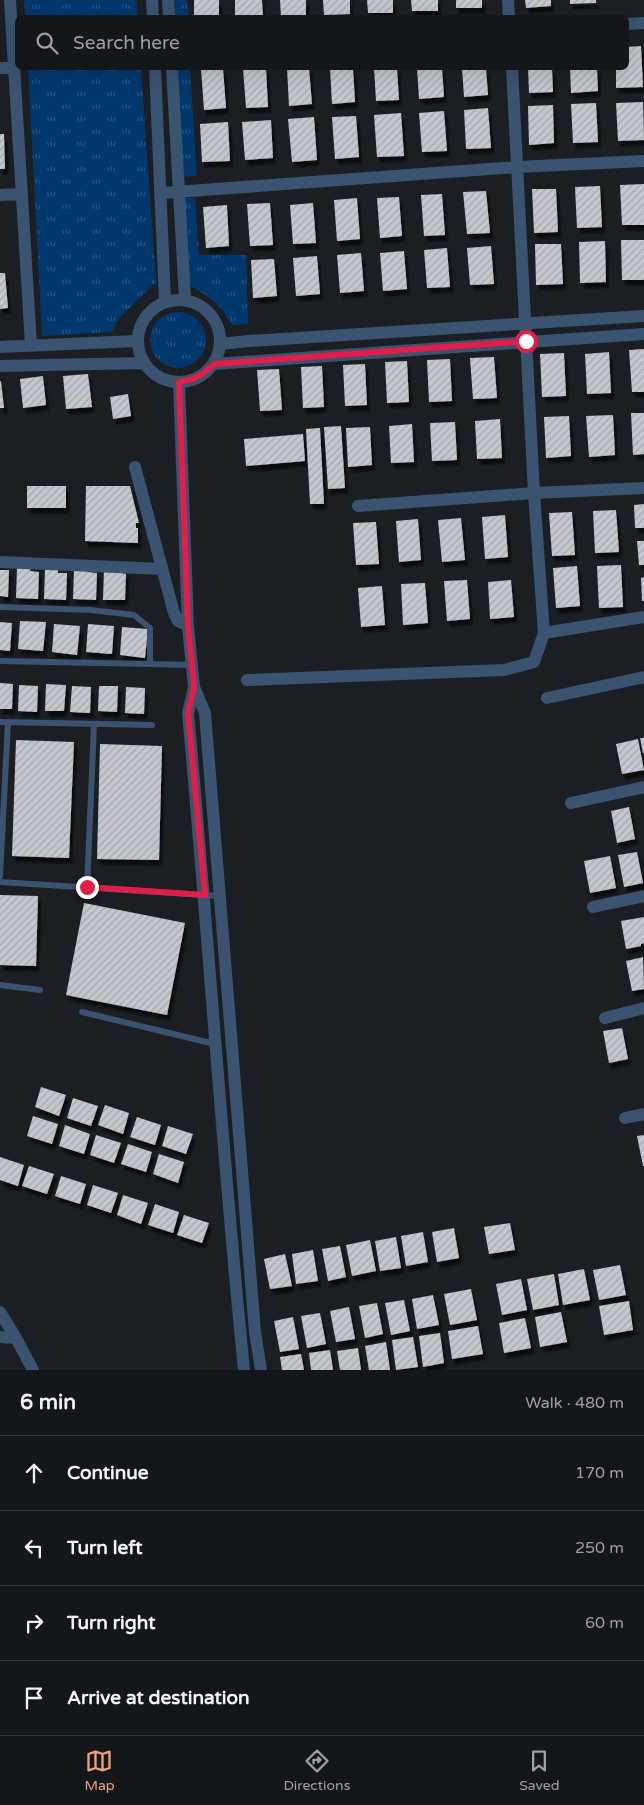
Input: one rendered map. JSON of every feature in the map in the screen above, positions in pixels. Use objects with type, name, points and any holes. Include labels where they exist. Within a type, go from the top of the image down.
[{"type":"street","points":[[10,0],[31,345]]},
{"type":"street","points":[[152,0],[153,15]]},
{"type":"street","points":[[168,0],[169,15]]},
{"type":"street","points":[[508,0],[509,15]]},
{"type":"street","points":[[629,24],[644,23]]},
{"type":"street","points":[[0,68],[14,68]]},
{"type":"street","points":[[155,70],[162,193],[165,300]]},
{"type":"street","points":[[172,70],[185,299]]},
{"type":"street","points":[[248,680],[504,670],[534,662],[544,633],[534,493],[512,70]]},
{"type":"street","points":[[162,193],[517,167],[644,161]]},
{"type":"street","points":[[0,195],[22,194]]},
{"type":"street","points":[[185,299],[204,307],[217,324],[220,344],[214,364],[204,374],[192,380],[179,382],[165,380],[153,374],[144,363],[137,341],[140,324],[150,310],[165,300],[185,299]]},
{"type":"street","points":[[220,344],[644,316]]},
{"type":"street","points":[[214,364],[644,334]]},
{"type":"street","points":[[0,347],[137,341]]},
{"type":"street","points":[[0,366],[144,363]]},
{"type":"street","points":[[179,382],[188,626],[194,687],[205,713],[255,1332],[261,1370]]},
{"type":"street","points":[[135,467],[174,613],[178,621],[188,626]]},
{"type":"street","points":[[358,506],[534,493],[644,488]]},
{"type":"street","points":[[0,562],[162,568]]},
{"type":"street","points":[[544,633],[644,617]]},
{"type":"street","points":[[547,698],[644,677]]},
{"type":"street","points":[[194,687],[188,713],[244,1370]]},
{"type":"street","points":[[571,803],[644,787]]},
{"type":"street","points":[[593,906],[644,896]]},
{"type":"street","points":[[605,1018],[644,1008]]},
{"type":"street","points":[[625,1118],[644,1114]]},
{"type":"street","points":[[0,1312],[33,1370]]},
{"type":"street","points":[[240,1334],[255,1332]]},
{"type":"street","points":[[0,1337],[16,1338]]},
{"type":"lane","points":[[0,607],[91,610],[134,615],[150,628],[150,664]]},
{"type":"lane","points":[[0,661],[192,665]]},
{"type":"lane","points":[[0,722],[152,725]]},
{"type":"lane","points":[[0,876],[8,722]]},
{"type":"lane","points":[[87,887],[94,725]]},
{"type":"lane","points":[[0,882],[220,896]]},
{"type":"lane","points":[[0,984],[40,990]]},
{"type":"lane","points":[[82,1012],[215,1044]]},
{"type":"green space","points":[[24,0],[136,0],[138,15],[25,15]]},
{"type":"green space","points":[[173,0],[187,0],[189,15],[174,15]]},
{"type":"green space","points":[[28,70],[141,70],[156,282],[119,318],[112,332],[42,336]]},
{"type":"green space","points":[[176,70],[190,70],[197,176],[182,177]]},
{"type":"green space","points":[[182,198],[195,198],[199,255],[246,255],[248,324],[232,325],[223,310],[213,300],[187,284]]},
{"type":"green space","points":[[178,312],[193,317],[201,325],[206,340],[201,355],[193,363],[178,368],[163,363],[155,355],[150,340],[155,325],[163,317]]},
{"type":"building","points":[[194,0],[219,0],[219,15],[194,15]]},
{"type":"building","points":[[235,0],[262,0],[263,15],[235,15]]},
{"type":"building","points":[[280,0],[306,0],[306,15],[281,15]]},
{"type":"building","points":[[323,0],[350,0],[350,14],[324,15]]},
{"type":"building","points":[[367,0],[393,0],[393,13],[368,13]]},
{"type":"building","points":[[411,0],[438,0],[438,11],[412,11]]},
{"type":"building","points":[[456,0],[482,0],[482,8],[456,8]]},
{"type":"building","points":[[525,0],[551,0],[551,6],[526,8]]},
{"type":"building","points":[[570,0],[596,0],[596,3],[570,4]]},
{"type":"building","points":[[641,46],[643,87],[616,88],[616,70],[629,70],[629,47]]},
{"type":"building","points":[[201,70],[223,70],[226,108],[204,110]]},
{"type":"building","points":[[243,70],[266,70],[268,107],[246,108]]},
{"type":"building","points":[[287,70],[309,70],[312,104],[289,106]]},
{"type":"building","points":[[330,70],[353,70],[355,102],[332,104]]},
{"type":"building","points":[[374,70],[397,70],[399,100],[376,101]]},
{"type":"building","points":[[417,70],[442,70],[444,97],[419,99]]},
{"type":"building","points":[[462,70],[486,70],[488,95],[464,97]]},
{"type":"building","points":[[528,70],[552,70],[553,92],[529,93]]},
{"type":"building","points":[[570,70],[597,70],[598,91],[571,93]]},
{"type":"building","points":[[643,102],[644,140],[618,141],[616,103]]},
{"type":"building","points":[[596,103],[598,142],[573,143],[571,104]]},
{"type":"building","points":[[553,105],[554,143],[529,145],[528,106]]},
{"type":"building","points":[[488,108],[491,148],[466,149],[464,110]]},
{"type":"building","points":[[444,111],[447,151],[422,152],[419,113]]},
{"type":"building","points":[[401,113],[404,156],[377,157],[374,115]]},
{"type":"building","points":[[356,116],[359,157],[335,159],[332,117]]},
{"type":"building","points":[[314,117],[317,160],[292,162],[288,119]]},
{"type":"building","points":[[271,120],[273,158],[245,160],[242,122]]},
{"type":"building","points":[[228,122],[230,161],[202,162],[200,124]]},
{"type":"building","points":[[0,134],[4,134],[5,169],[0,169]]},
{"type":"building","points":[[644,184],[644,225],[622,225],[620,185]]},
{"type":"building","points":[[600,186],[602,227],[577,228],[575,187]]},
{"type":"building","points":[[532,189],[556,189],[558,232],[534,233]]},
{"type":"building","points":[[486,191],[490,233],[467,234],[463,192]]},
{"type":"building","points":[[442,194],[445,235],[424,236],[421,195]]},
{"type":"building","points":[[399,197],[402,236],[380,238],[377,198]]},
{"type":"building","points":[[357,198],[360,239],[337,241],[334,200]]},
{"type":"building","points":[[270,203],[273,245],[250,246],[247,204]]},
{"type":"building","points":[[313,203],[316,243],[293,244],[290,205]]},
{"type":"building","points":[[227,205],[229,246],[206,248],[203,207]]},
{"type":"building","points":[[621,240],[644,240],[644,280],[622,280]]},
{"type":"building","points":[[605,241],[606,282],[580,283],[579,242]]},
{"type":"building","points":[[535,244],[561,244],[563,284],[536,285]]},
{"type":"building","points":[[491,246],[494,284],[470,285],[467,248]]},
{"type":"building","points":[[447,248],[450,287],[427,288],[424,250]]},
{"type":"building","points":[[404,251],[407,289],[383,291],[380,253]]},
{"type":"building","points":[[361,253],[364,291],[340,293],[337,255]]},
{"type":"building","points":[[317,256],[320,294],[296,296],[293,258]]},
{"type":"building","points":[[274,259],[277,296],[253,298],[251,260]]},
{"type":"building","points":[[0,273],[5,273],[8,308],[0,309]]},
{"type":"building","points":[[644,349],[644,392],[632,392],[629,350]]},
{"type":"building","points":[[609,352],[611,393],[587,394],[585,354]]},
{"type":"building","points":[[564,353],[566,396],[542,397],[540,354]]},
{"type":"building","points":[[494,357],[497,398],[473,399],[470,358]]},
{"type":"building","points":[[450,359],[452,401],[429,402],[427,360]]},
{"type":"building","points":[[407,361],[409,402],[387,403],[385,362]]},
{"type":"building","points":[[365,364],[367,405],[345,406],[343,365]]},
{"type":"building","points":[[322,366],[324,407],[303,408],[301,367]]},
{"type":"building","points":[[279,369],[282,410],[260,411],[257,370]]},
{"type":"building","points":[[88,374],[92,407],[66,409],[63,376]]},
{"type":"building","points":[[43,376],[46,405],[23,408],[20,379]]},
{"type":"building","points":[[1,381],[4,408],[0,408]]},
{"type":"building","points":[[128,394],[131,416],[113,419],[110,397]]},
{"type":"building","points":[[631,413],[644,413],[644,454],[633,455]]},
{"type":"building","points":[[613,415],[615,455],[589,457],[586,416]]},
{"type":"building","points":[[569,416],[571,456],[546,458],[544,417]]},
{"type":"building","points":[[500,419],[502,458],[477,459],[475,421]]},
{"type":"building","points":[[455,422],[457,460],[432,461],[430,423]]},
{"type":"building","points":[[412,424],[414,462],[391,463],[389,426]]},
{"type":"building","points":[[341,426],[345,488],[328,489],[324,427]]},
{"type":"building","points":[[370,427],[372,465],[348,467],[346,428]]},
{"type":"building","points":[[320,428],[324,504],[310,504],[306,429]]},
{"type":"building","points":[[303,434],[305,461],[246,466],[244,439]]},
{"type":"building","points":[[27,486],[66,486],[66,508],[27,508]]},
{"type":"building","points":[[86,486],[130,486],[139,523],[136,523],[138,543],[85,541]]},
{"type":"building","points":[[644,504],[644,528],[635,528],[634,505]]},
{"type":"building","points":[[616,510],[619,552],[595,553],[593,511]]},
{"type":"building","points":[[572,512],[575,555],[552,556],[549,513]]},
{"type":"building","points":[[505,515],[508,557],[485,559],[482,517]]},
{"type":"building","points":[[461,518],[465,560],[442,562],[438,520]]},
{"type":"building","points":[[418,519],[421,560],[399,562],[396,521]]},
{"type":"building","points":[[376,522],[379,564],[356,565],[353,523]]},
{"type":"building","points":[[637,541],[644,541],[644,565],[639,565]]},
{"type":"building","points":[[621,565],[623,607],[599,608],[597,566]]},
{"type":"building","points":[[577,566],[580,606],[556,608],[553,568]]},
{"type":"building","points":[[17,568],[31,568],[30,571],[39,572],[38,599],[16,598]]},
{"type":"building","points":[[45,569],[58,569],[58,573],[67,573],[66,600],[44,599]]},
{"type":"building","points":[[74,569],[88,569],[88,572],[97,573],[96,600],[73,599]]},
{"type":"building","points":[[104,569],[126,574],[125,600],[103,600]]},
{"type":"building","points":[[0,570],[9,570],[8,597],[0,596]]},
{"type":"building","points":[[644,577],[644,601],[642,601],[641,578]]},
{"type":"building","points":[[467,580],[470,619],[447,621],[444,581]]},
{"type":"building","points":[[511,580],[514,617],[490,619],[488,582]]},
{"type":"building","points":[[425,583],[428,623],[403,625],[401,584]]},
{"type":"building","points":[[382,586],[385,625],[361,627],[358,588]]},
{"type":"building","points":[[20,621],[46,622],[43,651],[18,649]]},
{"type":"building","points":[[0,622],[12,623],[10,651],[0,650]]},
{"type":"building","points":[[54,624],[80,626],[77,655],[52,652]]},
{"type":"building","points":[[88,624],[114,626],[112,654],[86,652]]},
{"type":"building","points":[[122,627],[148,629],[145,658],[120,655]]},
{"type":"building","points":[[0,683],[13,684],[12,709],[0,709]]},
{"type":"building","points":[[46,684],[66,685],[64,711],[45,711]]},
{"type":"building","points":[[19,685],[38,686],[37,712],[18,711]]},
{"type":"building","points":[[72,686],[91,687],[90,713],[70,712]]},
{"type":"building","points":[[99,686],[118,686],[117,712],[98,711]]},
{"type":"building","points":[[126,687],[145,688],[144,714],[125,713]]},
{"type":"building","points":[[640,738],[644,738],[644,753],[643,753]]},
{"type":"building","points":[[638,739],[644,770],[622,774],[616,744]]},
{"type":"building","points":[[16,740],[74,742],[69,858],[12,856]]},
{"type":"building","points":[[100,744],[162,746],[159,860],[97,859]]},
{"type":"building","points":[[629,807],[635,839],[617,843],[611,811]]},
{"type":"building","points":[[637,852],[643,883],[624,887],[618,855]]},
{"type":"building","points":[[610,856],[616,888],[590,893],[584,861]]},
{"type":"building","points":[[0,895],[38,896],[36,966],[0,965]]},
{"type":"building","points":[[84,903],[185,923],[167,1015],[66,995]]},
{"type":"building","points":[[644,917],[644,943],[641,946],[626,949],[621,921]]},
{"type":"building","points":[[643,957],[644,989],[632,991],[626,961]]},
{"type":"building","points":[[622,1028],[628,1059],[609,1063],[603,1031]]},
{"type":"building","points":[[41,1087],[66,1095],[59,1116],[35,1107]]},
{"type":"building","points":[[73,1098],[98,1106],[91,1126],[67,1118]]},
{"type":"building","points":[[105,1105],[129,1113],[123,1134],[98,1125]]},
{"type":"building","points":[[33,1116],[58,1124],[52,1144],[27,1136]]},
{"type":"building","points":[[137,1117],[161,1125],[155,1145],[130,1137]]},
{"type":"building","points":[[65,1125],[90,1134],[84,1154],[59,1146]]},
{"type":"building","points":[[168,1126],[193,1134],[186,1154],[162,1146]]},
{"type":"building","points":[[96,1135],[121,1143],[114,1163],[90,1155]]},
{"type":"building","points":[[644,1135],[644,1166],[643,1166],[637,1136]]},
{"type":"building","points":[[128,1144],[152,1152],[146,1172],[121,1164]]},
{"type":"building","points":[[159,1154],[184,1162],[178,1183],[153,1174]]},
{"type":"building","points":[[0,1157],[24,1165],[18,1186],[0,1180]]},
{"type":"building","points":[[29,1166],[54,1174],[47,1194],[22,1186]]},
{"type":"building","points":[[61,1176],[86,1184],[80,1204],[55,1196]]},
{"type":"building","points":[[93,1185],[118,1193],[111,1213],[87,1205]]},
{"type":"building","points":[[123,1195],[148,1203],[141,1224],[117,1215]]},
{"type":"building","points":[[155,1204],[179,1212],[173,1233],[148,1225]]},
{"type":"building","points":[[184,1215],[209,1223],[202,1243],[177,1235]]},
{"type":"building","points":[[510,1223],[515,1250],[489,1254],[484,1227]]},
{"type":"building","points":[[454,1228],[459,1258],[437,1262],[432,1232]]},
{"type":"building","points":[[423,1232],[428,1262],[406,1266],[401,1236]]},
{"type":"building","points":[[396,1237],[401,1268],[380,1271],[375,1241]]},
{"type":"building","points":[[370,1240],[376,1271],[352,1276],[346,1245]]},
{"type":"building","points":[[340,1246],[346,1277],[328,1281],[322,1249]]},
{"type":"building","points":[[313,1250],[318,1281],[296,1284],[292,1254]]},
{"type":"building","points":[[285,1254],[292,1286],[270,1289],[264,1259]]},
{"type":"building","points":[[620,1265],[626,1295],[599,1300],[593,1270]]},
{"type":"building","points":[[584,1269],[590,1300],[563,1305],[558,1274]]},
{"type":"building","points":[[554,1274],[559,1305],[533,1310],[527,1279]]},
{"type":"building","points":[[521,1279],[527,1310],[502,1315],[496,1284]]},
{"type":"building","points":[[471,1289],[477,1320],[450,1325],[444,1294]]},
{"type":"building","points":[[433,1295],[439,1325],[417,1329],[412,1299]]},
{"type":"building","points":[[404,1300],[410,1331],[391,1335],[385,1303]]},
{"type":"building","points":[[629,1301],[633,1330],[604,1335],[599,1306]]},
{"type":"building","points":[[377,1303],[383,1334],[365,1338],[359,1306]]},
{"type":"building","points":[[349,1307],[355,1339],[336,1342],[330,1311]]},
{"type":"building","points":[[561,1312],[567,1342],[540,1347],[535,1317]]},
{"type":"building","points":[[320,1313],[326,1344],[307,1348],[301,1316]]},
{"type":"building","points":[[293,1317],[299,1349],[280,1352],[274,1321]]},
{"type":"building","points":[[525,1318],[531,1348],[504,1353],[499,1323]]},
{"type":"building","points":[[478,1326],[483,1354],[452,1359],[448,1331]]},
{"type":"building","points":[[440,1333],[444,1363],[423,1367],[419,1336]]},
{"type":"building","points":[[413,1337],[418,1367],[396,1370],[392,1340]]},
{"type":"building","points":[[386,1342],[390,1370],[369,1370],[365,1346]]},
{"type":"building","points":[[358,1348],[361,1370],[340,1370],[337,1351]]},
{"type":"building","points":[[330,1350],[333,1370],[311,1370],[309,1353]]},
{"type":"building","points":[[301,1354],[304,1370],[282,1370],[280,1357]]},
{"type":"route","points":[[87,887],[205,895],[188,713],[194,687],[188,626],[179,382],[192,380],[204,374],[214,364],[526,341]]}]
